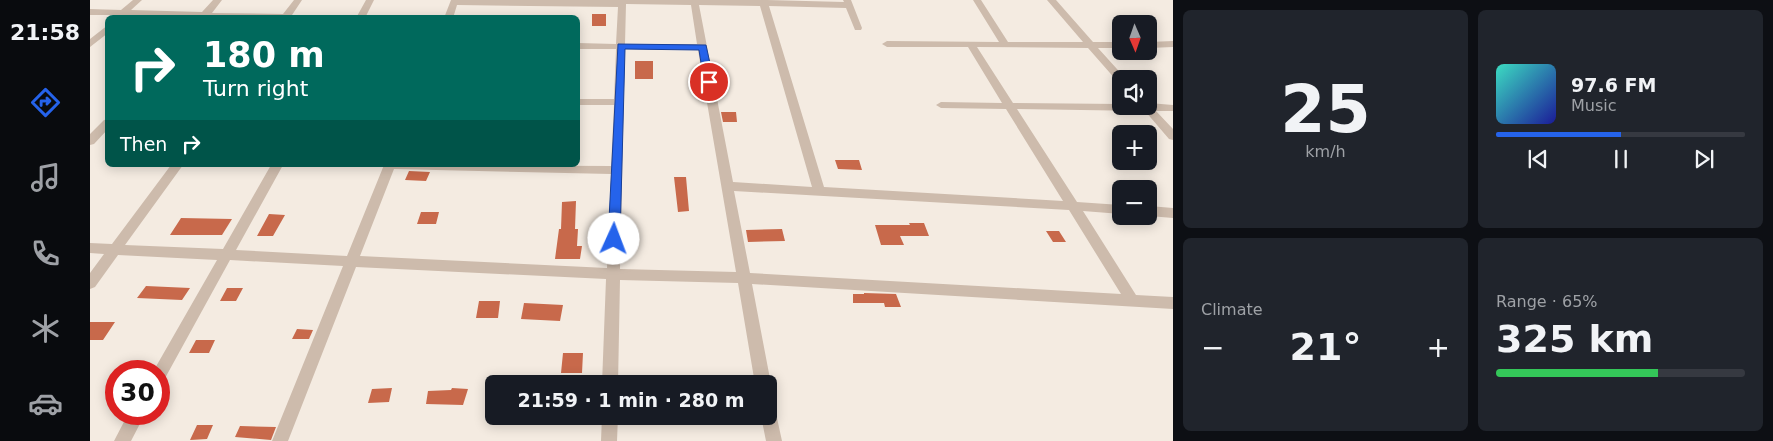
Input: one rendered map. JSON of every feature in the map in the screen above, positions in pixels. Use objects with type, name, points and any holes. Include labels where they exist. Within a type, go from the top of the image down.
[{"type":"street","points":[[90,12],[121,15],[138,0]]},
{"type":"street","points":[[204,15],[218,0]]},
{"type":"street","points":[[287,15],[298,0]]},
{"type":"street","points":[[362,15],[370,0]]},
{"type":"street","points":[[977,0],[1006,46]]},
{"type":"street","points":[[1051,0],[1113,70]]},
{"type":"street","points":[[449,15],[455,1],[848,2],[858,28]]},
{"type":"street","points":[[694,1],[761,375]]},
{"type":"street","points":[[610,375],[622,2]]},
{"type":"street","points":[[763,2],[819,191]]},
{"type":"street","points":[[90,44],[105,31]]},
{"type":"street","points":[[887,44],[972,46],[1112,45]]},
{"type":"street","points":[[1158,45],[1173,44]]},
{"type":"street","points":[[580,46],[703,47]]},
{"type":"street","points":[[972,46],[1132,300]]},
{"type":"street","points":[[580,102],[619,102]]},
{"type":"street","points":[[941,105],[1112,107]]},
{"type":"street","points":[[1157,107],[1173,108]]},
{"type":"street","points":[[1154,115],[1173,136]]},
{"type":"street","points":[[90,141],[105,125]]},
{"type":"street","points":[[90,283],[176,167]]},
{"type":"street","points":[[167,360],[276,167]]},
{"type":"street","points":[[280,441],[389,167]]},
{"type":"street","points":[[481,167],[617,170]]},
{"type":"street","points":[[728,186],[1112,208]]},
{"type":"street","points":[[1157,211],[1173,212]]},
{"type":"street","points":[[90,248],[613,274],[744,278],[1173,303]]},
{"type":"street","points":[[122,441],[131,425]]},
{"type":"street","points":[[609,441],[610,425]]},
{"type":"street","points":[[771,425],[774,441]]},
{"type":"building","points":[[592,14],[606,14],[606,26],[592,26]]},
{"type":"building","points":[[635,61],[653,61],[653,79],[635,79]]},
{"type":"building","points":[[721,112],[736,112],[737,122],[723,122]]},
{"type":"building","points":[[835,160],[859,160],[862,170],[838,169]]},
{"type":"building","points":[[409,171],[430,172],[426,181],[405,180]]},
{"type":"building","points":[[674,177],[686,177],[689,211],[678,212]]},
{"type":"building","points":[[576,201],[575,229],[578,229],[577,246],[582,246],[580,259],[555,259],[559,229],[561,229],[562,202]]},
{"type":"building","points":[[421,212],[439,212],[436,224],[417,224]]},
{"type":"building","points":[[269,214],[285,215],[273,236],[257,236]]},
{"type":"building","points":[[181,218],[232,219],[222,235],[170,235]]},
{"type":"building","points":[[909,223],[924,223],[929,236],[900,236],[904,245],[881,245],[875,225],[910,225]]},
{"type":"building","points":[[782,229],[785,241],[748,242],[746,230]]},
{"type":"building","points":[[1046,231],[1059,231],[1066,242],[1053,242]]},
{"type":"building","points":[[146,286],[190,288],[182,300],[137,298]]},
{"type":"building","points":[[227,288],[243,288],[236,301],[220,301]]},
{"type":"building","points":[[853,294],[896,294],[901,307],[885,307],[884,303],[853,303]]},
{"type":"building","points":[[479,301],[500,301],[498,318],[476,318]]},
{"type":"building","points":[[524,303],[563,305],[560,321],[521,319]]},
{"type":"building","points":[[90,322],[115,322],[103,340],[90,340]]},
{"type":"building","points":[[297,329],[313,330],[309,339],[292,339]]},
{"type":"building","points":[[196,340],[215,340],[209,353],[189,353]]},
{"type":"building","points":[[563,353],[583,353],[582,373],[561,373]]},
{"type":"building","points":[[392,388],[389,402],[368,403],[372,389]]},
{"type":"building","points":[[452,388],[468,389],[463,405],[426,404],[428,391],[451,390]]},
{"type":"building","points":[[197,425],[213,425],[207,439],[190,440]]},
{"type":"building","points":[[240,426],[276,427],[271,440],[235,437]]},
{"type":"route","points":[[614,239],[621,46],[703,47],[709,82]]}]
